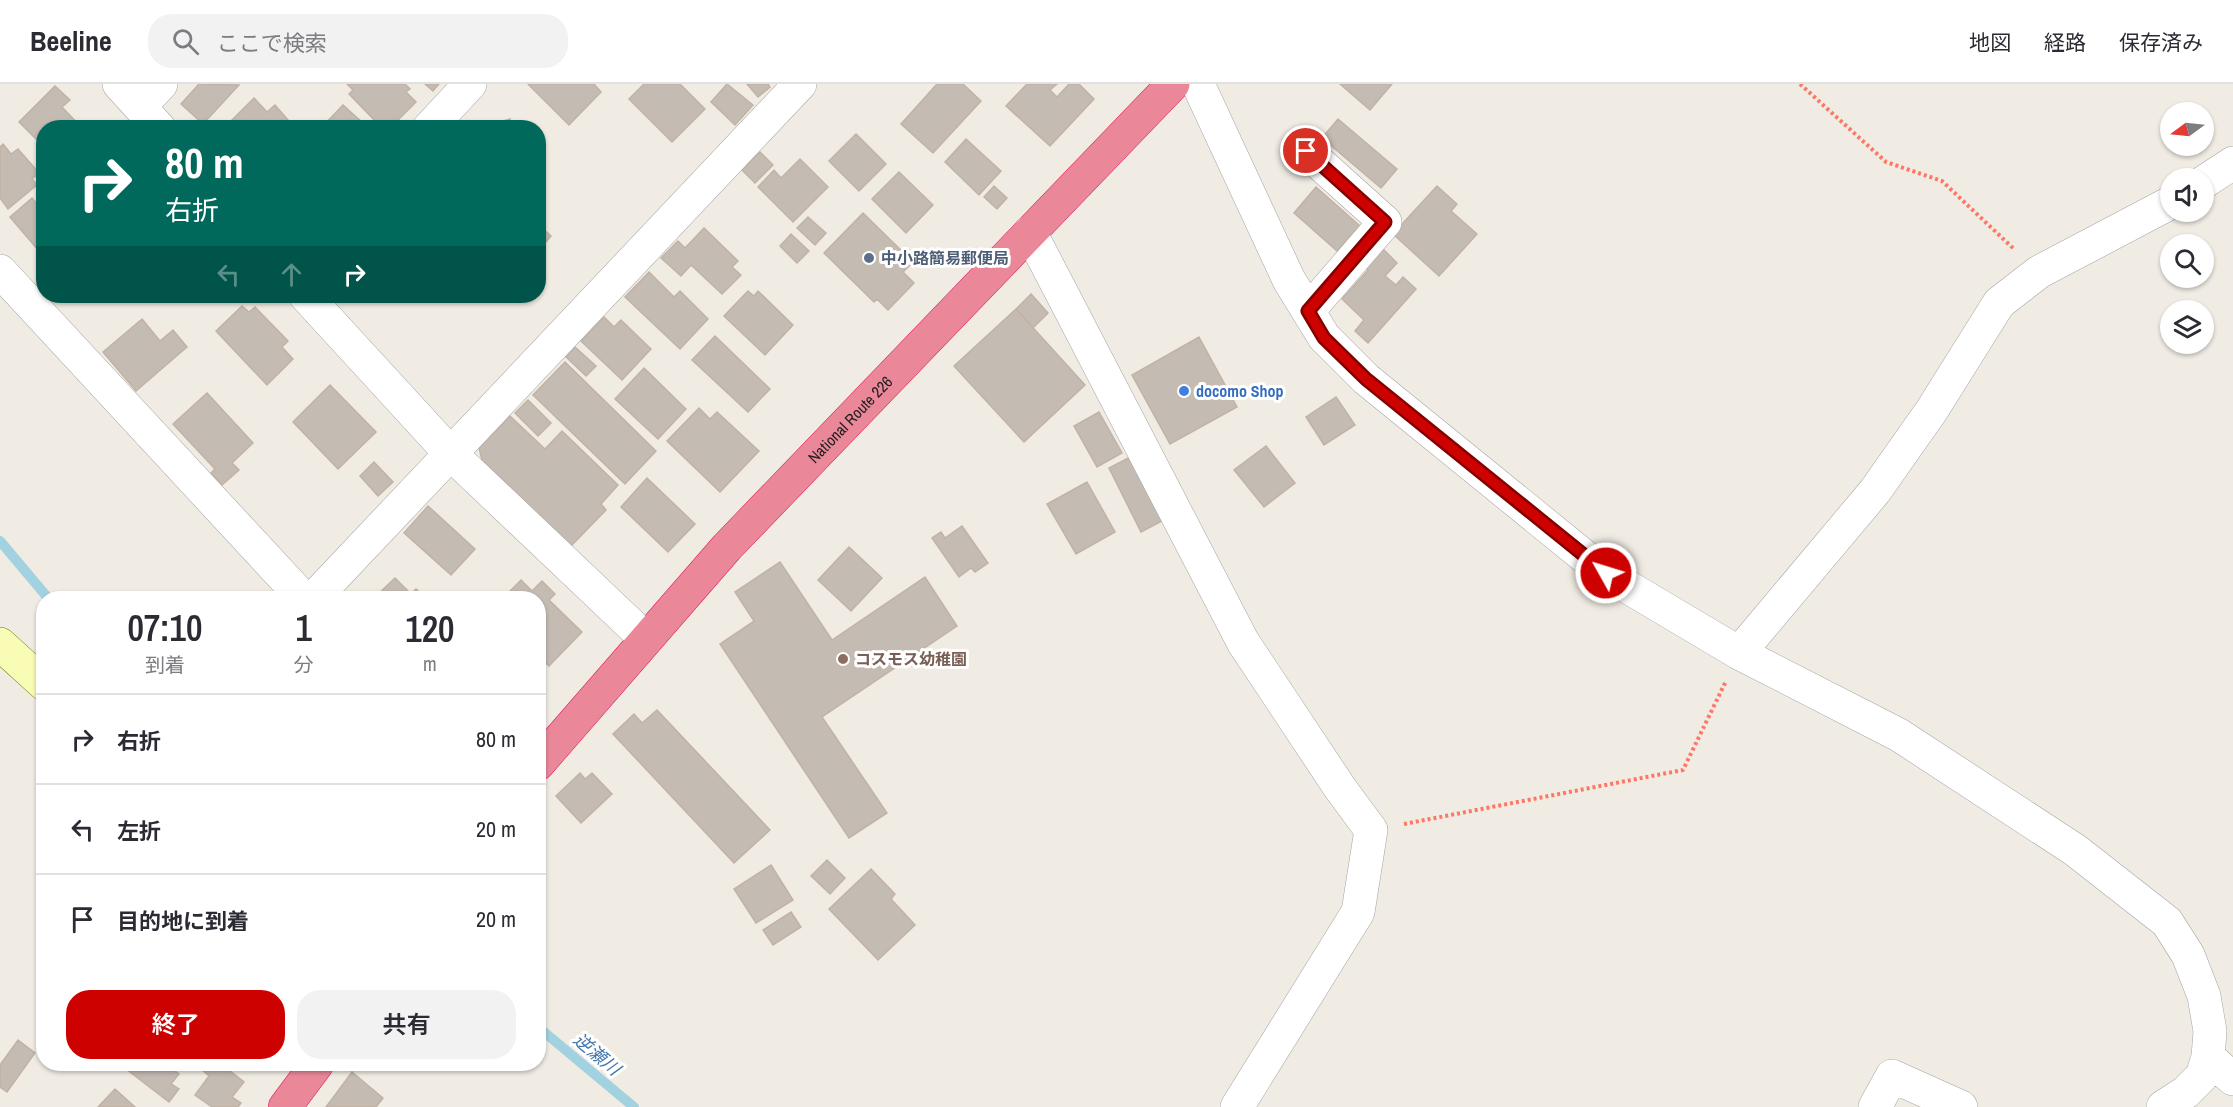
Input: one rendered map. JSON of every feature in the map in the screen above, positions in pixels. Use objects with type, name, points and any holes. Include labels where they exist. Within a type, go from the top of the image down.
[{"type":"highway","name":"National Route 226","points":[[546,755],[727,548],[1173,84]]},
{"type":"highway","points":[[285,1107],[311,1071]]},
{"type":"main road","points":[[0,644],[36,677]]},
{"type":"street","points":[[436,120],[470,84]]},
{"type":"street","points":[[321,591],[800,84]]},
{"type":"street","points":[[1198,84],[1289,280],[1324,338],[1366,379],[1606,573],[1739,653],[1899,735],[2075,850],[2167,922],[2188,955],[2204,996],[2210,1031],[2208,1057],[2202,1076],[2187,1092],[2163,1107]]},
{"type":"street","points":[[1306,151],[1385,222],[1308,311]]},
{"type":"street","points":[[2214,175],[2233,163]]},
{"type":"street","points":[[1739,653],[1875,491],[1932,410],[1999,303],[2038,272],[2160,208]]},
{"type":"street","points":[[1029,232],[1243,642],[1340,788],[1371,830],[1358,912],[1237,1107]]},
{"type":"street","points":[[0,271],[297,591]]},
{"type":"street","points":[[312,303],[451,454],[646,639]]},
{"type":"street","points":[[2208,1057],[2233,1079]]},
{"type":"street","points":[[1875,1107],[1892,1076],[1961,1107]]},
{"type":"path","points":[[1800,84],[1886,162],[1942,181],[2038,272]]},
{"type":"path","points":[[1371,830],[1683,770],[1739,653]]},
{"type":"building","points":[[199,84],[239,85],[207,120],[199,120],[181,104]]},
{"type":"building","points":[[347,84],[405,84],[410,89],[406,92],[416,102],[398,120],[374,120],[349,94],[353,90]]},
{"type":"building","points":[[425,84],[439,84],[433,91]]},
{"type":"building","points":[[528,84],[594,84],[601,92],[569,125]]},
{"type":"building","points":[[644,84],[680,84],[705,109],[672,142],[629,99]]},
{"type":"building","points":[[727,84],[753,105],[735,125],[711,102]]},
{"type":"building","points":[[747,84],[768,84],[770,87],[758,97]]},
{"type":"building","points":[[937,84],[963,84],[981,101],[933,153],[901,124]]},
{"type":"building","points":[[1027,84],[1057,84],[1050,90],[1057,97],[1069,84],[1079,84],[1094,99],[1050,146],[1006,106]]},
{"type":"building","points":[[1340,84],[1392,84],[1370,110]]},
{"type":"building","points":[[55,86],[70,100],[62,107],[74,120],[36,120],[36,139],[19,122]]},
{"type":"building","points":[[254,98],[267,112],[275,105],[288,120],[232,120]]},
{"type":"building","points":[[343,105],[360,120],[329,120]]},
{"type":"building","points":[[1338,119],[1397,169],[1381,188],[1322,138]]},
{"type":"building","points":[[856,134],[886,164],[859,191],[829,161]]},
{"type":"building","points":[[966,139],[1001,171],[979,195],[945,162]]},
{"type":"building","points":[[3,144],[11,154],[18,149],[36,170],[36,176],[32,179],[36,186],[8,209],[0,198],[0,147]]},
{"type":"building","points":[[760,152],[773,165],[755,183],[742,170]]},
{"type":"building","points":[[800,159],[828,187],[793,222],[758,187],[774,170],[781,178]]},
{"type":"building","points":[[899,172],[933,205],[906,233],[872,199]]},
{"type":"building","points":[[994,186],[1007,198],[997,209],[984,197]]},
{"type":"building","points":[[1437,186],[1457,204],[1451,211],[1477,234],[1439,276],[1393,234]]},
{"type":"building","points":[[1316,187],[1360,226],[1337,251],[1294,213]]},
{"type":"building","points":[[32,198],[36,203],[36,248],[10,217]]},
{"type":"building","name":"中小路簡易郵便局","points":[[863,213],[913,262],[903,272],[914,283],[888,310],[877,299],[874,302],[824,253]]},
{"type":"building","points":[[808,217],[826,233],[815,245],[797,228]]},
{"type":"building","points":[[704,228],[738,261],[732,267],[741,275],[722,294],[691,265],[681,276],[661,258],[678,241],[685,248]]},
{"type":"building","points":[[546,231],[551,236],[546,242]]},
{"type":"building","points":[[791,234],[809,251],[797,263],[780,246]]},
{"type":"building","points":[[1382,248],[1397,263],[1385,276],[1396,285],[1403,277],[1416,289],[1368,343],[1355,331],[1364,320],[1342,299],[1368,270],[1365,267]]},
{"type":"building","points":[[649,272],[674,297],[680,291],[708,319],[680,349],[625,297]]},
{"type":"building","points":[[748,291],[754,296],[758,291],[793,325],[765,355],[724,316]]},
{"type":"building","points":[[1031,294],[1048,313],[1033,328],[1016,309]]},
{"type":"building","points":[[242,306],[249,312],[255,307],[288,341],[282,347],[293,359],[267,385],[216,331]]},
{"type":"building","points":[[1016,309],[1085,385],[1024,442],[954,366]]},
{"type":"building","points":[[604,317],[614,327],[621,320],[651,349],[622,380],[581,341]]},
{"type":"building","points":[[142,319],[160,341],[173,330],[187,347],[136,391],[103,352]]},
{"type":"building","points":[[715,336],[770,389],[748,412],[692,360]]},
{"type":"building","name":"docomo Shop","points":[[1199,337],[1237,407],[1170,444],[1132,375]]},
{"type":"building","points":[[575,347],[596,366],[586,376],[566,357]]},
{"type":"building","points":[[565,362],[656,451],[625,484],[533,395]]},
{"type":"building","points":[[644,368],[686,409],[658,439],[615,399]]},
{"type":"building","points":[[330,385],[376,432],[338,469],[293,422]]},
{"type":"building","points":[[207,393],[253,443],[232,463],[239,470],[222,485],[211,473],[215,469],[173,424]]},
{"type":"building","points":[[1336,397],[1355,425],[1324,445],[1306,417]]},
{"type":"building","points":[[528,400],[551,423],[538,436],[515,413]]},
{"type":"building","points":[[699,408],[710,419],[717,412],[759,451],[720,492],[667,441]]},
{"type":"building","points":[[1099,412],[1122,453],[1097,467],[1074,426]]},
{"type":"building","points":[[510,416],[545,449],[562,431],[618,485],[601,504],[606,510],[571,546],[482,460],[479,448]]},
{"type":"building","points":[[1266,446],[1295,483],[1264,507],[1234,470]]},
{"type":"building","points":[[1132,456],[1164,520],[1141,532],[1109,468]]},
{"type":"building","points":[[374,462],[393,482],[378,496],[360,476]]},
{"type":"building","points":[[647,478],[695,524],[668,552],[621,507]]},
{"type":"building","points":[[1087,482],[1115,532],[1076,554],[1047,504]]},
{"type":"building","points":[[428,506],[475,549],[451,575],[404,533]]},
{"type":"building","points":[[962,526],[988,563],[975,572],[971,568],[959,577],[932,538],[941,532],[945,538]]},
{"type":"building","points":[[849,547],[882,578],[851,611],[818,580]]},
{"type":"building","points":[[780,562],[832,640],[925,577],[957,626],[822,717],[887,813],[849,838],[720,644],[754,621],[735,592]]},
{"type":"building","points":[[395,578],[408,591],[381,591]]},
{"type":"building","points":[[521,580],[532,591],[510,591]]},
{"type":"building","points":[[542,581],[555,594],[549,600],[582,632],[549,666],[546,663],[546,591],[532,591]]},
{"type":"building","points":[[657,710],[770,830],[734,863],[613,734],[634,714],[642,723]]},
{"type":"building","points":[[580,773],[585,779],[592,773],[612,794],[581,823],[556,796]]},
{"type":"building","points":[[827,860],[845,878],[830,894],[811,876]]},
{"type":"building","points":[[771,865],[793,900],[756,923],[734,889]]},
{"type":"building","points":[[871,869],[895,894],[891,899],[915,925],[878,960],[829,909]]},
{"type":"building","points":[[791,912],[801,927],[773,945],[763,930]]},
{"type":"building","points":[[18,1040],[35,1053],[7,1092],[0,1087],[0,1065]]},
{"type":"building","points":[[129,1071],[175,1071],[179,1074],[171,1084],[179,1089],[169,1102]]},
{"type":"building","points":[[203,1071],[230,1071],[244,1082],[232,1097],[241,1103],[238,1107],[212,1107],[195,1095],[209,1076]]},
{"type":"building","points":[[352,1072],[383,1098],[376,1107],[326,1107]]},
{"type":"building","points":[[115,1089],[135,1107],[98,1107]]},
{"type":"waterway","name":"逆瀬川","points":[[0,541],[42,591]]},
{"type":"waterway","name":"逆瀬川","points":[[546,1034],[634,1107]]},
{"type":"place","name":"中小路簡易郵便局","points":[[869,258]]},
{"type":"place","name":"docomo Shop","points":[[1184,391]]},
{"type":"place","name":"コスモス幼稚園","points":[[843,659]]},
{"type":"route","points":[[1306,151],[1385,222],[1308,311],[1324,338],[1366,379],[1606,573]]}]
